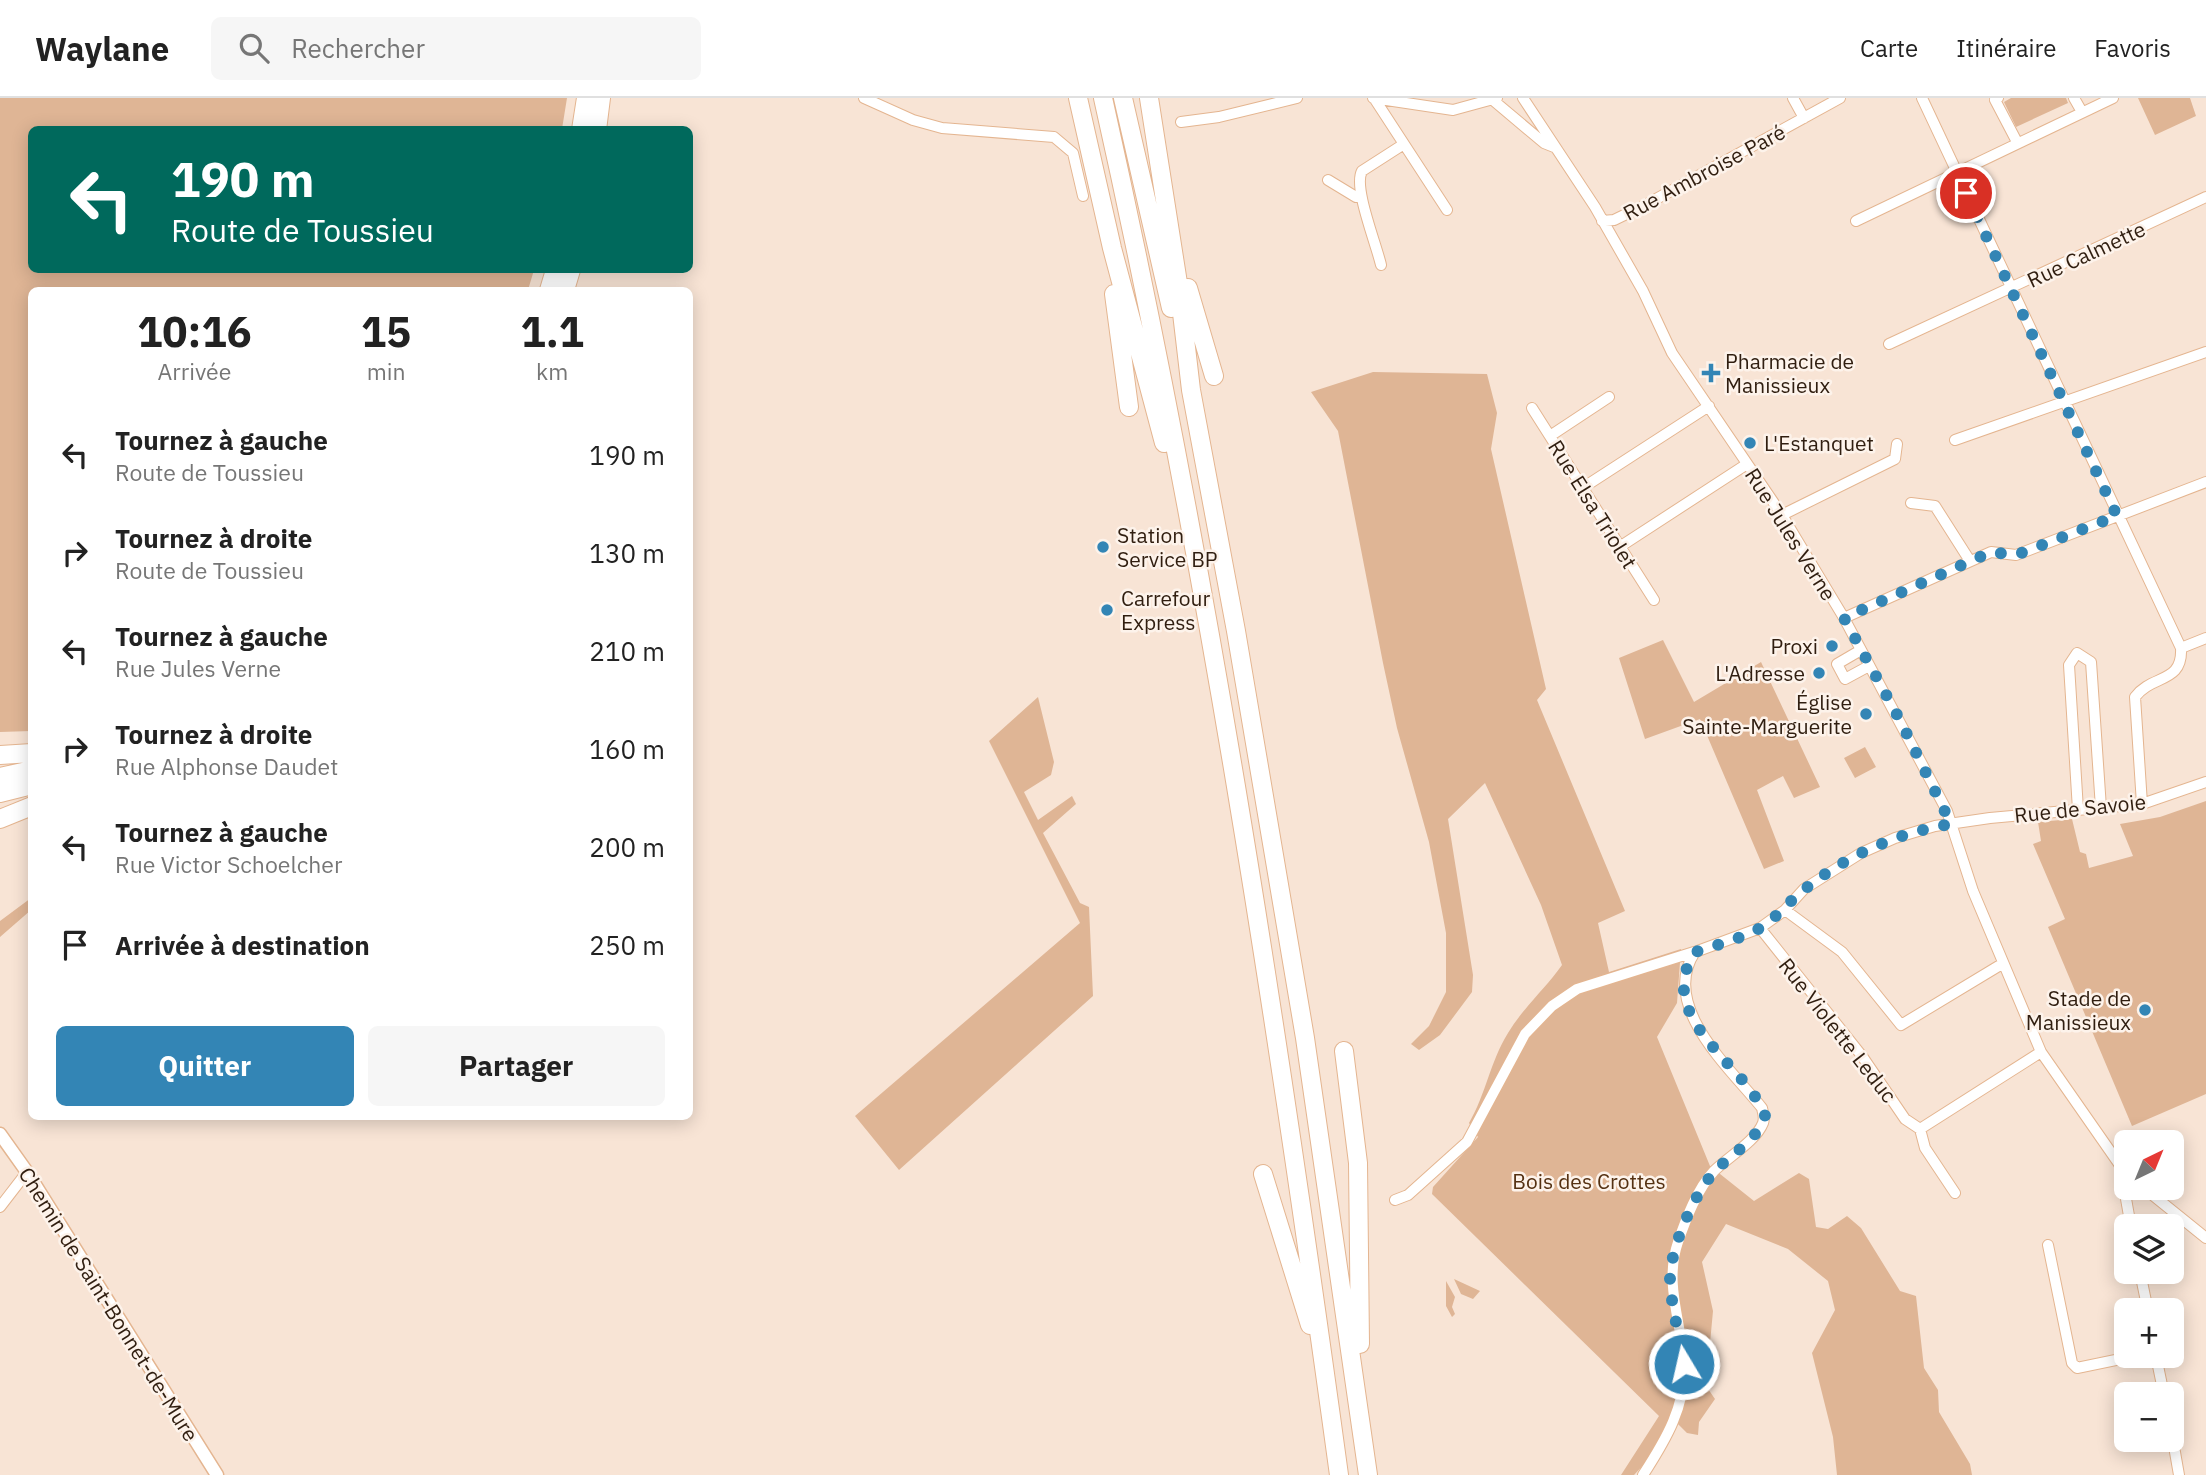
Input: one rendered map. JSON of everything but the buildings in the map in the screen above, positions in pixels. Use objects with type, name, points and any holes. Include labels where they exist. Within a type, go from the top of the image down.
[{"type":"highway","points":[[582,126],[586,98]]},
{"type":"highway","points":[[598,126],[601,98]]},
{"type":"highway","points":[[1078,98],[1101,204],[1198,575]]},
{"type":"highway","points":[[1103,98],[1160,366],[1270,991],[1339,1475]]},
{"type":"highway","points":[[1123,98],[1191,390]]},
{"type":"highway","points":[[1149,98],[1191,390],[1280,883],[1368,1475]]},
{"type":"highway","points":[[1101,204],[1129,407]]},
{"type":"highway","points":[[1169,224],[1214,376]]},
{"type":"highway","points":[[0,755],[28,753]]},
{"type":"highway","points":[[0,777],[28,771]]},
{"type":"highway","points":[[0,793],[28,786]]},
{"type":"highway","points":[[0,819],[28,808]]},
{"type":"highway","points":[[1344,1051],[1358,1163],[1361,1421]]},
{"type":"highway","points":[[1263,1174],[1326,1378]]},
{"type":"street","points":[[864,98],[913,120],[942,128],[1054,137],[1073,153],[1083,196]]},
{"type":"street","points":[[1181,122],[1219,117],[1297,98]]},
{"type":"street","points":[[1374,98],[1453,110],[1496,99],[1544,143],[1554,147]]},
{"type":"street","points":[[1374,98],[1447,210]]},
{"type":"street","name":"Rue Jules Verne","points":[[1523,98],[1602,221],[1643,291],[1672,353],[1782,515],[1844,618],[1945,807],[2002,964],[2040,1052],[2114,1157]]},
{"type":"street","points":[[1793,98],[1804,118]]},
{"type":"street","name":"Rue Ambroise Paré","points":[[1602,221],[1614,220],[1647,204],[1840,98]]},
{"type":"street","points":[[1922,98],[2181,648],[2182,660],[2177,669],[2171,675],[2149,684],[2135,697],[2142,804]]},
{"type":"street","points":[[1998,98],[1995,100],[2017,142]]},
{"type":"street","points":[[2074,98],[2082,112]]},
{"type":"street","points":[[1856,221],[2113,98]]},
{"type":"street","points":[[1381,265],[1360,197],[1358,178],[1362,171],[1404,144]]},
{"type":"street","points":[[1328,180],[1360,197]]},
{"type":"street","name":"Rue Calmette","points":[[1889,344],[2011,290],[2206,197]]},
{"type":"street","points":[[1955,440],[2206,352]]},
{"type":"street","points":[[1550,436],[1609,397]]},
{"type":"street","points":[[1584,487],[1709,406]]},
{"type":"street","name":"Rue Elsa Triolet","points":[[1532,408],[1654,600]]},
{"type":"street","points":[[1782,515],[1895,459],[1897,444]]},
{"type":"street","points":[[1621,546],[1747,464]]},
{"type":"street","points":[[1844,618],[1991,552],[2016,555],[2206,482]]},
{"type":"street","points":[[1911,503],[1935,506],[1970,561]]},
{"type":"street","points":[[2181,648],[2206,638]]},
{"type":"street","points":[[1861,650],[1837,664],[1841,672],[1845,679],[1870,666]]},
{"type":"street","points":[[2078,810],[2069,664],[2077,653],[2091,662],[2101,808]]},
{"type":"street","name":"Rue de Savoie","points":[[1395,1200],[1408,1195],[1466,1142],[1525,1034],[1552,1006],[1577,989],[1695,952],[1760,928],[1785,910],[1804,889],[1861,853],[1895,838],[1951,824],[2142,804],[2206,782]]},
{"type":"street","points":[[1785,910],[1842,952],[1901,1025],[2002,964]]},
{"type":"street","name":"Rue Violette Leduc","points":[[1760,928],[1862,1056],[1905,1119],[1920,1129],[1925,1148],[1955,1193]]},
{"type":"street","points":[[1643,1475],[1669,1434],[1683,1387],[1684,1364],[1670,1279],[1684,1223],[1710,1176],[1756,1132],[1763,1124],[1765,1115],[1692,1019],[1684,993],[1686,973],[1695,952]]},
{"type":"street","points":[[1920,1129],[2040,1052]]},
{"type":"street","name":"Chemin de Saint-Bonnet-de-Mure","points":[[0,1134],[27,1172],[217,1475]]},
{"type":"street","points":[[0,1207],[27,1172]]},
{"type":"street","points":[[2159,1200],[2206,1238]]},
{"type":"street","points":[[2048,1245],[2072,1363],[2077,1368],[2114,1360]]},
{"type":"street","points":[[2175,1452],[2179,1475]]},
{"type":"green space","points":[[0,98],[567,98],[562,126],[28,126],[28,273],[533,273],[529,287],[28,287],[28,731],[0,732]]},
{"type":"green space","points":[[2011,98],[2066,98],[2068,103],[2016,127],[2004,102]]},
{"type":"green space","points":[[2138,98],[2190,98],[2196,116],[2155,135]]},
{"type":"green space","name":"Bois des Crottes","points":[[1373,372],[1487,374],[1497,413],[1491,449],[1546,689],[1537,700],[1625,911],[1598,923],[1609,972],[1681,949],[1677,1003],[1657,1037],[1710,1166],[1754,1201],[1799,1173],[1809,1179],[1816,1227],[1828,1229],[1847,1216],[1861,1228],[1900,1291],[1916,1296],[1924,1368],[1938,1390],[1939,1412],[1970,1464],[1972,1475],[1837,1475],[1833,1437],[1812,1353],[1835,1310],[1828,1281],[1788,1249],[1726,1224],[1702,1262],[1713,1311],[1706,1386],[1715,1399],[1699,1422],[1698,1435],[1687,1433],[1672,1418],[1647,1461],[1634,1475],[1621,1475],[1659,1416],[1432,1194],[1433,1187],[1478,1137],[1469,1123],[1508,1033],[1562,965],[1541,905],[1485,783],[1448,819],[1473,975],[1472,992],[1440,1035],[1419,1050],[1411,1044],[1429,1026],[1446,992],[1446,933],[1429,842],[1397,728],[1383,663],[1338,431],[1311,392]]},
{"type":"green space","points":[[1663,640],[1694,702],[1761,662],[1820,787],[1794,798],[1783,776],[1757,790],[1784,861],[1764,869],[1700,719],[1645,739],[1619,658]]},
{"type":"green space","points":[[1038,697],[1054,762],[1051,775],[1024,792],[1038,820],[1072,796],[1076,804],[1043,833],[1080,903],[1089,907],[1093,996],[899,1170],[855,1116],[1080,923],[989,741]]},
{"type":"green space","points":[[1865,747],[1876,767],[1855,778],[1844,758]]},
{"type":"green space","name":"Stade de Manissieux","points":[[2206,801],[2206,1094],[2132,1126],[2048,927],[2065,919],[2033,844],[2041,841],[2038,822],[2072,819],[2080,852],[2086,854],[2089,868],[2133,856],[2120,824],[2160,817]]},
{"type":"green space","points":[[28,900],[28,913],[0,937],[0,921]]},
{"type":"green space","points":[[1454,1279],[1480,1291],[1473,1299],[1461,1294]]},
{"type":"green space","points":[[1446,1281],[1455,1297],[1452,1307],[1455,1314],[1452,1317],[1446,1306]]},
{"type":"place","name":"Pharmacie de Manissieux","points":[[1711,373]]},
{"type":"place","name":"L'Estanquet","points":[[1750,443]]},
{"type":"place","name":"Station Service BP","points":[[1103,547]]},
{"type":"place","name":"Carrefour Express","points":[[1107,610]]},
{"type":"place","name":"Proxi","points":[[1832,646]]},
{"type":"place","name":"L'Adresse","points":[[1819,673]]},
{"type":"place","name":"Église Sainte-Marguerite","points":[[1866,714]]},
{"type":"place","name":"Stade de Manissieux","points":[[2145,1010]]},
{"type":"route","points":[[1684,1364],[1670,1279],[1674,1253],[1684,1223],[1710,1176],[1756,1132],[1763,1124],[1765,1115],[1692,1019],[1684,993],[1690,960],[1695,952],[1760,928],[1785,910],[1804,889],[1861,853],[1895,838],[1951,824],[1947,811],[1901,722],[1844,618],[1991,552],[2016,555],[2117,516],[1966,193]]}]
